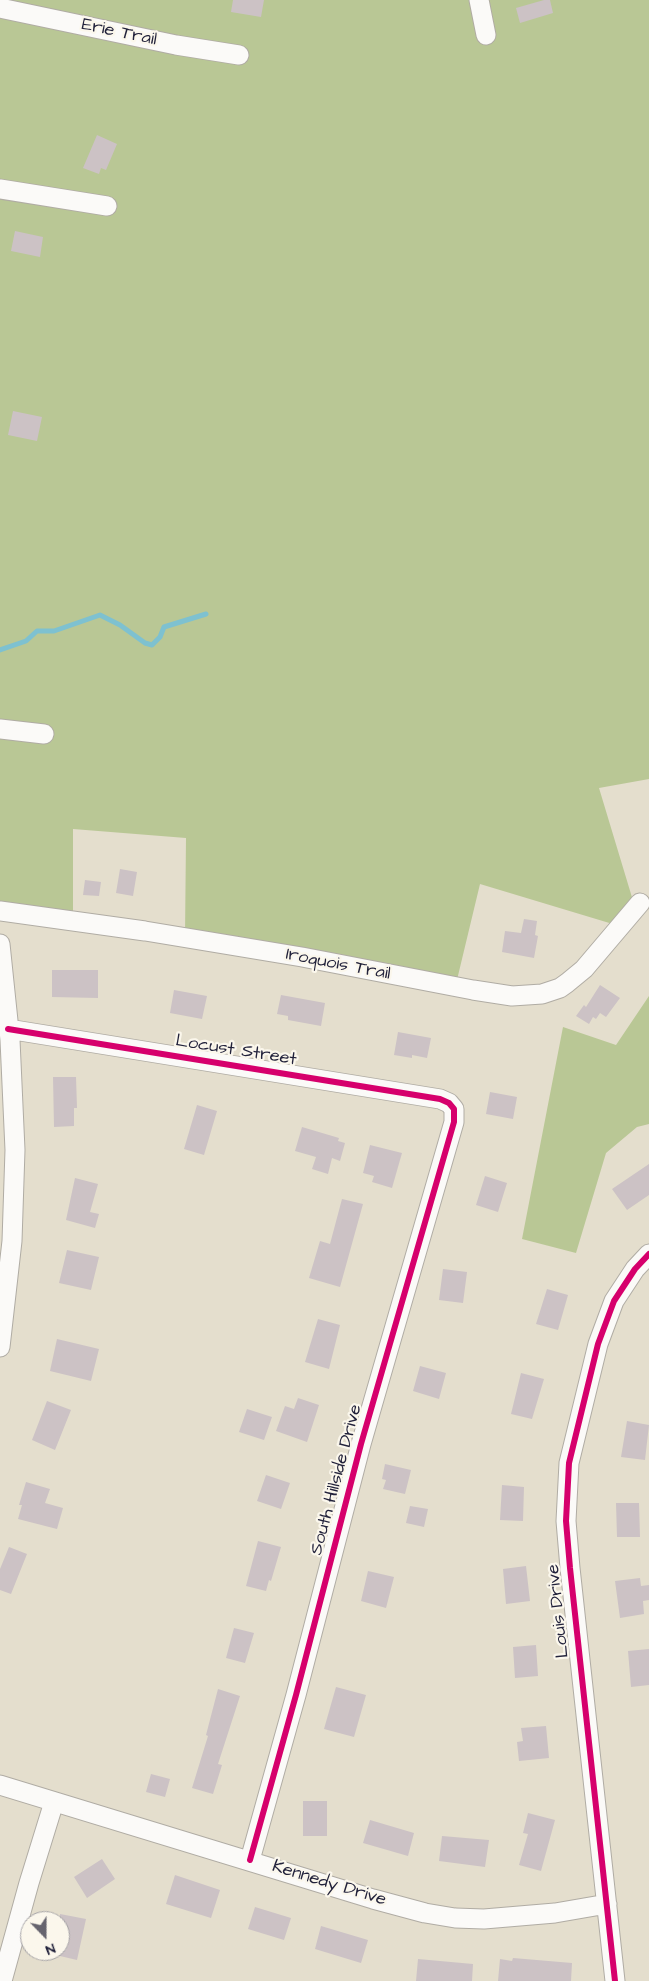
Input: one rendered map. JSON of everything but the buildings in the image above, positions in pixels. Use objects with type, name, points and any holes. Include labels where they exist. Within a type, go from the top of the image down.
[{"type":"street","points":[[479,0],[486,34]]},
{"type":"street","name":"Erie Trail","points":[[0,8],[176,45],[238,55]]},
{"type":"street","points":[[0,189],[107,206]]},
{"type":"street","points":[[0,729],[44,734]]},
{"type":"street","name":"Iroquois Trail","points":[[0,911],[204,941],[512,996],[542,994],[567,984],[584,969],[640,903]]},
{"type":"street","points":[[0,944],[14,1100],[15,1195],[10,1270],[0,1347]]},
{"type":"street","name":"Locust Street","points":[[8,1029],[440,1099],[449,1103],[454,1109]]},
{"type":"street","name":"South Hillside Drive","points":[[250,1860],[301,1676],[361,1444],[454,1122],[454,1109]]},
{"type":"street","name":"Louis Drive","points":[[615,1981],[566,1521],[569,1463],[598,1344],[614,1301],[635,1269],[649,1254]]},
{"type":"street","name":"Kennedy Drive","points":[[0,1785],[373,1899],[424,1912],[455,1918],[507,1917],[555,1913],[607,1904]]},
{"type":"street","points":[[2,1981],[29,1882],[54,1802]]},
{"type":"green space","points":[[0,0],[649,0],[649,779],[599,788],[634,904],[616,925],[480,884],[456,984],[185,936],[186,838],[73,829],[73,920],[0,915]]},
{"type":"green space","points":[[649,996],[649,1124],[637,1127],[606,1153],[576,1253],[522,1239],[563,1027],[616,1045]]},
{"type":"waterway","points":[[0,650],[26,641],[37,631],[54,631],[100,615],[120,625],[145,643],[152,645],[160,637],[164,627],[206,614]]},
{"type":"cycle path","points":[[8,1029],[440,1099],[449,1103],[454,1109],[454,1122],[361,1444],[296,1695],[250,1860]]},
{"type":"cycle path","points":[[615,1981],[566,1521],[569,1463],[598,1344],[614,1301],[635,1269],[649,1254]]}]
